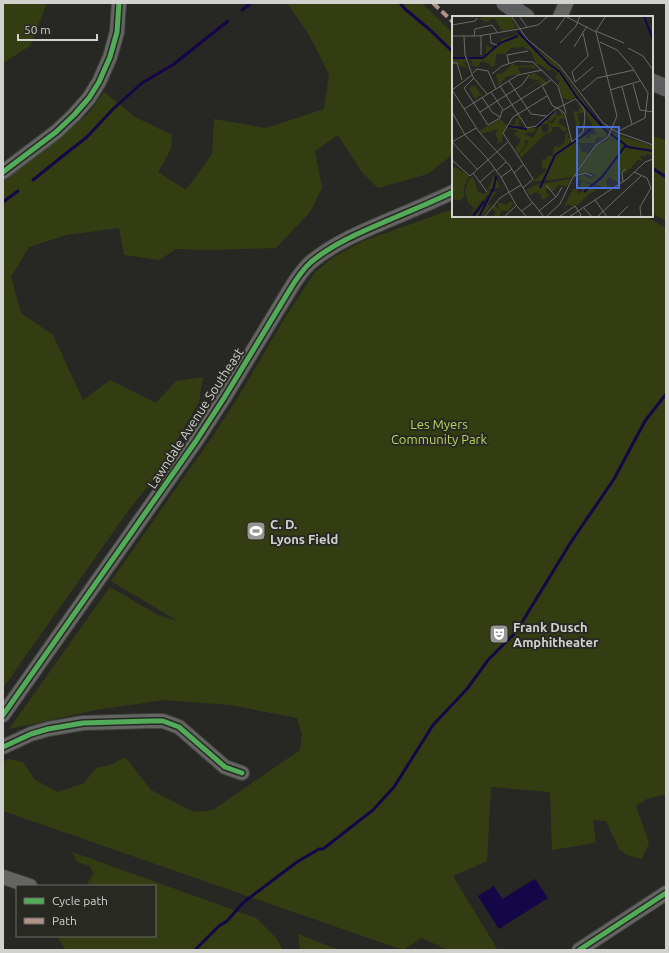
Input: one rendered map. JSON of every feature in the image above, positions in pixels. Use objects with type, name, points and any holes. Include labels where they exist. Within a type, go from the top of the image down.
[{"type":"main road","points":[[505,3],[524,16]]},
{"type":"main road","points":[[653,82],[666,88]]},
{"type":"street","points":[[3,172],[74,116],[89,98],[99,82],[110,57],[116,32],[119,3]]},
{"type":"street","points":[[560,16],[566,3]]},
{"type":"street","name":"Lawndale Avenue Southeast","points":[[3,715],[196,441],[289,291],[310,263],[336,244],[353,235],[452,192]]},
{"type":"street","points":[[3,747],[31,734],[83,722],[163,721],[179,727],[186,732],[225,767],[242,773]]},
{"type":"street","points":[[3,877],[27,885]]},
{"type":"street","points":[[579,950],[666,893]]},
{"type":"green space","points":[[3,3],[47,3],[30,46],[3,63]]},
{"type":"green space","points":[[287,3],[422,3],[452,33],[452,155],[428,174],[378,188],[361,171],[338,135],[315,151],[322,188],[310,212],[276,248],[209,250],[176,249],[159,260],[124,255],[119,228],[66,235],[29,247],[11,277],[21,313],[53,335],[83,400],[110,380],[156,403],[176,381],[203,377],[199,402],[156,476],[128,511],[3,688],[3,181],[87,115],[104,92],[135,117],[172,135],[171,149],[158,172],[186,190],[212,154],[214,119],[266,128],[324,109],[329,74],[308,33]]},
{"type":"green space","points":[[653,136],[666,140],[666,221],[653,214]]},
{"type":"green space","name":"Les Myers Community Park","points":[[452,209],[452,217],[647,217],[666,228],[666,794],[647,799],[636,806],[649,843],[642,859],[627,855],[619,849],[606,821],[593,820],[596,843],[552,850],[550,792],[491,787],[487,861],[453,876],[497,950],[448,950],[422,938],[403,950],[3,811],[3,762],[9,759],[23,762],[35,780],[58,792],[84,783],[96,768],[110,765],[125,757],[151,790],[194,812],[213,810],[300,750],[302,734],[297,718],[230,705],[164,700],[96,710],[9,729],[110,587],[158,615],[178,621],[111,581],[210,440],[237,399],[284,319],[315,272],[334,257],[363,241]]},
{"type":"green space","points":[[72,852],[256,918],[277,939],[283,950],[65,950],[58,937],[156,937],[156,885],[87,885],[93,874],[90,866],[77,862]]},
{"type":"green space","points":[[298,934],[339,950],[300,950]]},
{"type":"shaded area","points":[[535,879],[548,898],[499,929],[478,896],[494,886],[502,899]]},
{"type":"waterway","points":[[242,10],[251,3]]},
{"type":"waterway","points":[[400,3],[452,51]]},
{"type":"waterway","points":[[33,180],[87,137],[113,109],[142,83],[174,64],[228,21]]},
{"type":"waterway","points":[[653,169],[666,177]]},
{"type":"waterway","points":[[3,202],[18,191]]},
{"type":"waterway","points":[[195,950],[219,926],[227,921],[244,902],[297,862],[319,849],[323,849],[373,810],[394,787],[433,725],[467,689],[488,660],[516,632],[571,542],[614,479],[645,421],[666,394]]},
{"type":"marked path","points":[[433,3],[452,21]]},
{"type":"cycle path","points":[[3,172],[56,132],[89,98],[99,82],[110,57],[117,32],[119,3]]},
{"type":"cycle path","points":[[3,715],[196,441],[294,283],[305,268],[320,255],[348,238],[452,192]]},
{"type":"cycle path","points":[[3,747],[31,734],[48,729],[83,723],[163,721],[179,727],[225,767],[242,773]]},
{"type":"cycle path","points":[[579,950],[666,893]]},
{"type":"place","name":"C. D. Lyons Field","points":[[256,531]]},
{"type":"place","name":"Frank Dusch Amphitheater","points":[[499,634]]}]
